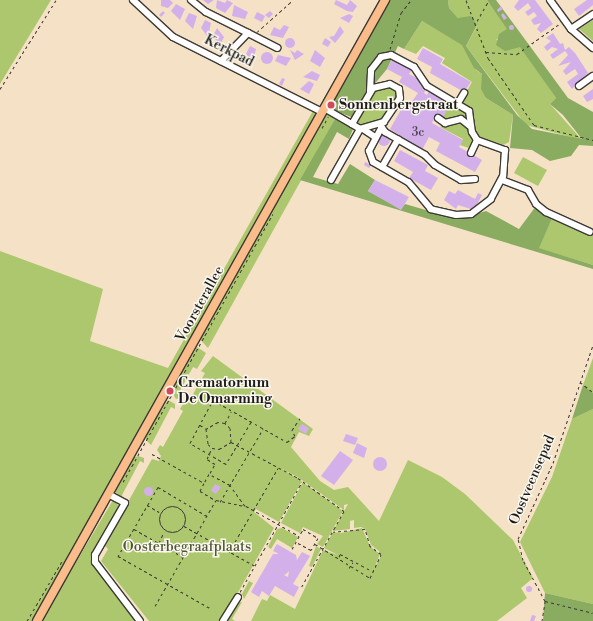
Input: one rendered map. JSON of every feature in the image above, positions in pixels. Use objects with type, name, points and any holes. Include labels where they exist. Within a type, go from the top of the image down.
[{"type":"main road","name":"Voorsterallee","points":[[37,621],[385,0]]},
{"type":"street","name":"Kerkpad","points":[[133,0],[161,28],[220,61],[352,124],[375,137]]},
{"type":"street","points":[[191,0],[206,12],[277,48]]},
{"type":"street","points":[[550,0],[571,30],[593,48]]},
{"type":"street","points":[[571,30],[593,14]]},
{"type":"street","points":[[220,61],[250,34]]},
{"type":"street","points":[[352,124],[370,91],[372,66],[386,54],[414,67],[427,86],[458,103],[469,111],[470,126],[477,140],[505,150],[507,159],[502,180],[483,208],[456,215],[431,209],[408,182],[382,167],[370,155],[380,126],[388,119],[400,93],[390,84],[370,91]]},
{"type":"street","points":[[579,86],[593,76]]},
{"type":"street","points":[[458,103],[464,93]]},
{"type":"street","points":[[438,118],[445,123],[461,119],[470,126]]},
{"type":"street","points":[[331,180],[361,129],[380,126],[461,180],[475,179]]},
{"type":"street","points":[[382,167],[398,139]]},
{"type":"street","points":[[471,153],[477,140]]},
{"type":"street","points":[[502,180],[528,190],[536,204],[546,212],[590,232]]},
{"type":"street","points":[[108,494],[125,503],[95,555],[95,562],[140,621]]},
{"type":"street","points":[[223,621],[238,597]]},
{"type":"path","points":[[0,89],[56,0]]},
{"type":"path","points":[[250,34],[293,0]]},
{"type":"path","points":[[386,54],[396,39],[401,13],[411,0]]},
{"type":"path","points":[[466,0],[476,21],[485,52],[534,125],[593,140]]},
{"type":"path","points":[[476,21],[489,0]]},
{"type":"path","points":[[485,52],[517,54],[564,20]]},
{"type":"path","name":"Oostveensepad","points":[[545,601],[523,560],[518,539],[553,463],[593,345]]},
{"type":"path","points":[[580,382],[593,392]]},
{"type":"path","points":[[251,422],[226,464],[190,444],[214,400],[287,442],[295,436],[292,430],[300,418]]},
{"type":"path","points":[[225,423],[232,411]]},
{"type":"path","points":[[206,429],[218,422],[225,423],[230,428],[231,442]]},
{"type":"path","points":[[200,425],[206,429],[208,444],[212,448],[219,449],[231,442]]},
{"type":"path","points":[[220,502],[263,429]]},
{"type":"path","points":[[231,442],[303,481],[344,511],[301,588]]},
{"type":"path","points":[[212,448],[207,459],[215,464],[200,491],[220,502],[245,506],[299,536]]},
{"type":"path","points":[[152,454],[204,483]]},
{"type":"path","points":[[229,552],[278,467]]},
{"type":"path","points":[[209,474],[230,485],[245,506]]},
{"type":"path","points":[[238,597],[303,481]]},
{"type":"path","points":[[207,516],[158,488],[118,556],[210,608]]},
{"type":"path","points":[[155,606],[216,500]]},
{"type":"path","points":[[178,507],[181,501]]},
{"type":"path","points":[[147,505],[160,513]]},
{"type":"path","points":[[165,532],[159,524],[160,513],[164,508],[178,507]]},
{"type":"path","points":[[165,532],[178,531],[184,526],[185,518],[178,507]]},
{"type":"path","points":[[184,526],[255,566]]},
{"type":"path","points":[[134,528],[183,557]]},
{"type":"path","points":[[292,549],[303,529],[318,538],[311,550],[296,542]]},
{"type":"path","points":[[332,531],[365,529],[370,546],[381,554],[370,578],[337,561],[338,557]]},
{"type":"path","points":[[159,543],[165,532]]},
{"type":"path","points":[[315,544],[338,557]]},
{"type":"path","points":[[338,557],[340,554],[373,572]]},
{"type":"path","points":[[350,568],[353,561]]},
{"type":"path","points":[[542,621],[545,601],[593,613]]},
{"type":"green space","points":[[0,0],[51,0],[0,84]]},
{"type":"green space","points":[[389,0],[448,0],[449,8],[458,18],[471,16],[477,25],[466,46],[517,115],[532,129],[582,139],[563,115],[550,104],[556,98],[520,47],[505,51],[496,45],[499,34],[507,29],[487,0],[496,0],[568,98],[593,112],[593,146],[579,145],[571,156],[550,161],[532,150],[510,148],[513,115],[486,98],[481,89],[482,74],[474,68],[462,45],[422,21],[404,49],[398,46],[387,69],[372,87],[369,85],[354,118],[328,108]]},
{"type":"green space","points":[[448,0],[487,0],[508,29],[496,40],[520,46],[556,98],[550,104],[582,140],[526,125],[466,46],[477,26],[467,18],[458,18],[449,8]]},
{"type":"green space","points":[[593,20],[593,41],[579,29]]},
{"type":"green space","points":[[422,21],[463,45],[469,53],[476,70],[482,74],[486,98],[513,115],[509,142],[503,145],[477,136],[473,120],[460,103],[472,82],[442,63],[445,58],[423,46],[416,54],[404,49]]},
{"type":"green space","points":[[388,87],[397,91],[398,98],[386,119],[359,126],[356,122],[373,92]]},
{"type":"green space","points":[[451,103],[468,112],[470,122],[459,116],[441,120]]},
{"type":"green space","points":[[313,111],[317,113],[35,621],[0,621],[0,251],[103,289],[90,341],[168,368]]},
{"type":"green space","points":[[326,113],[335,119],[208,348],[199,338]]},
{"type":"green space","points":[[335,119],[353,129],[349,139],[337,132],[313,177],[338,184],[350,164],[375,180],[368,191],[401,209],[405,204],[443,215],[469,216],[486,211],[519,229],[536,206],[553,216],[539,248],[593,265],[593,269],[300,180]]},
{"type":"green space","points":[[454,120],[467,124],[475,139],[469,148],[460,145],[463,139],[440,127]]},
{"type":"green space","points":[[523,157],[547,170],[538,186],[514,173]]},
{"type":"green space","points":[[553,216],[593,234],[593,265],[538,248]]},
{"type":"green space","points":[[197,347],[206,353],[197,369],[193,367],[178,394],[182,397],[176,399],[171,391]]},
{"type":"green space","name":"Oosterbegraafplaats","points":[[213,356],[313,429],[309,436],[299,432],[291,447],[320,481],[334,490],[348,487],[379,521],[408,460],[442,477],[465,494],[513,540],[533,578],[521,588],[527,598],[497,621],[251,621],[262,599],[267,601],[270,595],[295,609],[323,550],[338,555],[324,548],[333,532],[341,533],[362,528],[370,546],[380,554],[374,569],[381,556],[379,551],[371,545],[365,529],[361,527],[354,528],[354,520],[350,521],[350,529],[333,531],[348,504],[344,505],[344,510],[299,478],[279,467],[302,481],[279,522],[256,509],[254,512],[274,528],[222,621],[149,621],[101,561],[108,549],[104,545],[152,459],[159,461],[161,456],[157,450],[160,445],[163,447],[183,411],[180,409],[185,401],[188,403],[205,373],[201,371]]},
{"type":"green space","points":[[593,358],[593,393],[583,385]]},
{"type":"green space","points":[[583,385],[593,393],[593,409],[572,419]]},
{"type":"green space","points":[[168,400],[175,404],[175,409],[171,407],[151,445],[146,440],[146,433]]},
{"type":"green space","points":[[593,409],[593,604],[545,593],[520,542],[552,477],[572,419]]},
{"type":"green space","points":[[138,456],[144,458],[144,463],[140,461],[122,495],[123,499],[115,492],[133,458]]},
{"type":"green space","points":[[303,482],[343,511],[323,547],[317,544],[323,536],[303,527],[300,533],[281,523]]},
{"type":"green space","points":[[113,500],[120,507],[91,560],[138,621],[41,621]]},
{"type":"green space","points":[[282,528],[298,537],[292,548],[277,539],[271,549],[268,547],[277,529]]},
{"type":"green space","points":[[316,546],[321,549],[312,567],[309,566]]},
{"type":"green space","points":[[249,581],[253,583],[244,599],[242,594]]},
{"type":"green space","points":[[545,593],[593,604],[593,621],[543,621]]},
{"type":"green space","points":[[242,602],[232,619],[235,621],[226,621],[237,603]]},
{"type":"building","points":[[161,0],[170,0],[173,3],[168,8],[161,6]]},
{"type":"building","points":[[203,0],[214,0],[208,4]]},
{"type":"building","points":[[217,0],[225,3],[227,0],[233,3],[225,13],[216,8]]},
{"type":"building","points":[[336,0],[347,5],[350,0],[357,6],[353,12],[347,11],[334,4]]},
{"type":"building","points":[[519,0],[535,0],[553,24],[541,33],[537,29],[541,23],[534,25],[531,20],[537,16],[534,12],[528,16],[525,12],[531,8],[528,3],[518,11],[514,7]]},
{"type":"building","points":[[587,0],[593,0],[593,5],[579,16],[574,9]]},
{"type":"building","points":[[176,4],[185,9],[180,20],[171,11]]},
{"type":"building","points":[[234,5],[248,12],[245,19],[232,16]]},
{"type":"building","points":[[501,6],[503,9],[498,12],[497,10]]},
{"type":"building","points":[[163,11],[165,13],[161,17],[159,15]]},
{"type":"building","points":[[270,11],[273,14],[269,18],[265,15]]},
{"type":"building","points":[[257,12],[265,16],[262,22],[254,18]]},
{"type":"building","points":[[189,13],[197,16],[193,29],[185,21]]},
{"type":"building","points":[[503,13],[507,18],[504,20],[501,15]]},
{"type":"building","points":[[349,14],[353,16],[349,23],[340,18]]},
{"type":"building","points":[[205,20],[211,23],[208,37],[201,28]]},
{"type":"building","points":[[284,25],[289,27],[283,38],[270,35],[274,27],[280,30]]},
{"type":"building","points":[[509,25],[513,25],[513,29],[509,29]]},
{"type":"building","points":[[340,26],[344,32],[335,43],[329,37],[334,36]]},
{"type":"building","points":[[217,28],[224,37],[220,45],[213,36]]},
{"type":"building","points":[[553,33],[560,44],[563,43],[565,50],[569,47],[575,53],[588,73],[572,89],[567,82],[578,74],[575,69],[566,75],[563,71],[571,62],[558,66],[568,55],[565,51],[553,59],[550,55],[558,49],[552,47],[547,51],[544,47],[551,41],[546,38]]},
{"type":"building","points":[[288,38],[292,38],[294,39],[294,47],[288,48],[285,45],[285,41]]},
{"type":"building","points":[[325,38],[331,42],[328,47],[322,44]]},
{"type":"building","points":[[250,46],[256,49],[253,61],[246,54]]},
{"type":"building","points":[[423,48],[443,59],[440,64],[471,82],[464,92],[430,73],[432,67],[417,59]]},
{"type":"building","points":[[290,50],[295,53],[297,50],[304,54],[295,60]]},
{"type":"building","points":[[315,50],[325,58],[320,67],[310,61]]},
{"type":"building","points":[[265,52],[269,52],[273,58],[269,64],[265,64],[261,60],[261,56]]},
{"type":"building","points":[[278,55],[291,58],[286,66],[275,61]]},
{"type":"building","points":[[393,58],[412,69],[409,74],[422,81],[420,85],[426,89],[424,93],[427,95],[429,91],[451,103],[442,119],[436,115],[432,123],[463,140],[459,147],[482,160],[475,172],[436,151],[440,143],[429,137],[422,150],[390,129],[402,108],[406,110],[418,93],[399,82],[402,77],[387,69]]},
{"type":"building","points":[[312,71],[320,75],[317,81],[303,77]]},
{"type":"building","points":[[282,78],[285,79],[282,86],[279,84]]},
{"type":"building","points":[[309,81],[314,84],[309,94],[300,89]]},
{"type":"building","points":[[593,89],[593,99],[587,102],[583,96]]},
{"type":"building","points":[[382,134],[386,134],[390,140],[386,146],[382,146],[378,142],[378,138]]},
{"type":"building","points":[[400,150],[428,165],[425,171],[438,178],[431,190],[409,178],[413,172],[394,161]]},
{"type":"building","points":[[365,162],[371,165],[369,168],[364,165]]},
{"type":"building","points":[[375,180],[409,197],[401,210],[368,191]]},
{"type":"building","points":[[458,190],[475,199],[478,193],[482,195],[474,210],[458,205],[456,209],[444,200],[449,191],[455,194]]},
{"type":"building","points":[[302,424],[309,428],[306,434],[298,429]]},
{"type":"building","points":[[346,434],[358,438],[355,445],[343,441]]},
{"type":"building","points":[[357,443],[367,448],[364,458],[353,453]]},
{"type":"building","points":[[340,451],[353,460],[334,485],[321,476]]},
{"type":"building","points":[[377,457],[383,457],[387,461],[387,467],[383,471],[377,471],[373,467],[373,461]]},
{"type":"building","points":[[215,484],[221,487],[216,494],[211,491]]},
{"type":"building","points":[[148,486],[153,491],[148,496],[143,491]]},
{"type":"building","points":[[277,544],[296,555],[297,560],[302,552],[310,556],[293,584],[299,587],[294,597],[275,586],[269,596],[262,591],[259,597],[251,592],[273,554],[279,554],[273,551]],"holes":[[[289,571],[288,577],[284,575]]]},
{"type":"building","points":[[529,586],[532,589],[529,592],[526,589]]},
{"type":"building","points":[[532,615],[536,616],[534,621],[530,621]]},
{"type":"place","name":"Sonnenbergstraat","points":[[331,105]]},
{"type":"place","name":"Crematorium De Omarming","points":[[170,391]]}]
